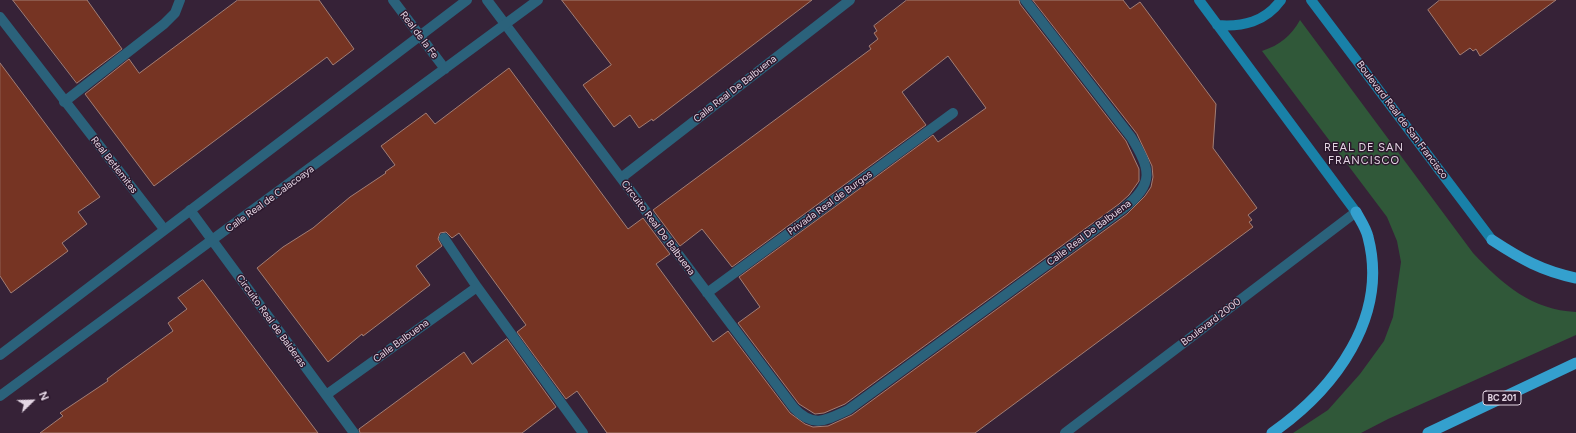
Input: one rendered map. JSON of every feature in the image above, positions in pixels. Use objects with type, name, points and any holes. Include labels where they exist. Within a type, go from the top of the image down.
[{"type":"highway","points":[[1272,433],[1315,398],[1339,370],[1368,313],[1373,286],[1373,262],[1368,235],[1356,212]]},
{"type":"highway","points":[[1492,240],[1521,260],[1555,274],[1576,278]]},
{"type":"highway","name":"BC 201","points":[[1428,433],[1576,363]]},
{"type":"main road","points":[[1199,0],[1356,212]]},
{"type":"main road","points":[[1217,25],[1237,26],[1256,20],[1275,9],[1281,0]]},
{"type":"main road","name":"Boulevard Real de San Francisco","points":[[1311,0],[1492,240]]},
{"type":"street","points":[[64,102],[164,24],[175,13],[180,0]]},
{"type":"street","name":"Real de la Fe","points":[[393,0],[419,36],[446,69]]},
{"type":"street","points":[[0,355],[467,0]]},
{"type":"street","name":"Circuito Real De Balbuena","points":[[487,0],[707,293],[804,419],[818,421],[824,420],[848,410]]},
{"type":"street","name":"Calle Real de Calacoaya","points":[[0,396],[538,0]]},
{"type":"street","name":"Calle Real De Balbuena","points":[[621,178],[850,0]]},
{"type":"street","name":"Calle Real De Balbuena","points":[[848,410],[1123,209],[1138,197],[1147,180],[1145,159],[1131,137],[1025,0]]},
{"type":"street","name":"Real Betlemitas","points":[[0,17],[64,102],[164,229]]},
{"type":"street","name":"Privada Real de Burgos","points":[[707,293],[953,113]]},
{"type":"street","name":"Circuito Real de Balderas","points":[[190,210],[354,433]]},
{"type":"street","name":"Boulevard 2000","points":[[1065,433],[1356,212]]},
{"type":"street","points":[[444,238],[477,287],[583,433]]},
{"type":"street","name":"Calle Balbuena","points":[[326,395],[477,287]]},
{"type":"green space","points":[[1300,20],[1473,253],[1507,285],[1532,301],[1560,310],[1576,312],[1576,335],[1388,419],[1361,433],[1293,433],[1328,410],[1360,374],[1384,341],[1393,317],[1401,262],[1397,241],[1387,217],[1262,51],[1280,43],[1293,31]]},
{"type":"building","points":[[13,0],[87,0],[122,49],[77,83]]},
{"type":"building","points":[[238,0],[319,0],[354,49],[333,65],[327,57],[154,186],[85,94],[129,59],[139,73]]},
{"type":"building","points":[[562,0],[812,0],[653,121],[652,119],[639,128],[630,115],[614,127],[583,85],[611,65]]},
{"type":"building","points":[[907,0],[1019,0],[1020,4],[1126,141],[1139,169],[1139,181],[1129,195],[1119,204],[845,404],[824,413],[815,414],[799,404],[738,323],[760,307],[739,277],[933,135],[938,142],[986,108],[948,56],[902,92],[926,125],[732,267],[702,229],[680,246],[653,210],[871,49],[869,46],[878,39],[874,33],[877,31],[874,26]]},
{"type":"building","points":[[1033,0],[1123,0],[1130,9],[1140,2],[1216,104],[1213,148],[1257,208],[1248,215],[1252,220],[1249,222],[1253,227],[975,433],[607,433],[577,391],[566,399],[517,332],[526,325],[459,233],[452,238],[446,232],[440,233],[438,239],[442,246],[416,266],[430,285],[363,336],[362,334],[328,362],[257,268],[283,247],[313,228],[350,197],[386,173],[385,172],[395,165],[381,146],[426,113],[435,124],[509,68],[628,229],[643,218],[670,254],[656,264],[713,342],[728,331],[790,413],[805,424],[813,427],[828,426],[852,415],[1127,214],[1145,196],[1151,187],[1153,177],[1152,166],[1137,134]]},
{"type":"building","points":[[1440,0],[1556,0],[1480,56],[1476,49],[1473,51],[1470,48],[1460,55],[1428,10]]},
{"type":"building","points":[[0,63],[100,197],[78,212],[87,224],[62,243],[68,251],[11,293],[0,276]]},
{"type":"building","points":[[203,280],[318,433],[40,433],[63,416],[60,413],[108,381],[107,379],[173,331],[168,323],[187,309],[178,298]]},
{"type":"building","points":[[507,339],[556,407],[522,433],[360,433],[359,429],[464,352],[472,364]]},
{"type":"district","name":"REAL DE SAN FRANCISCO","points":[[1364,154]]}]
